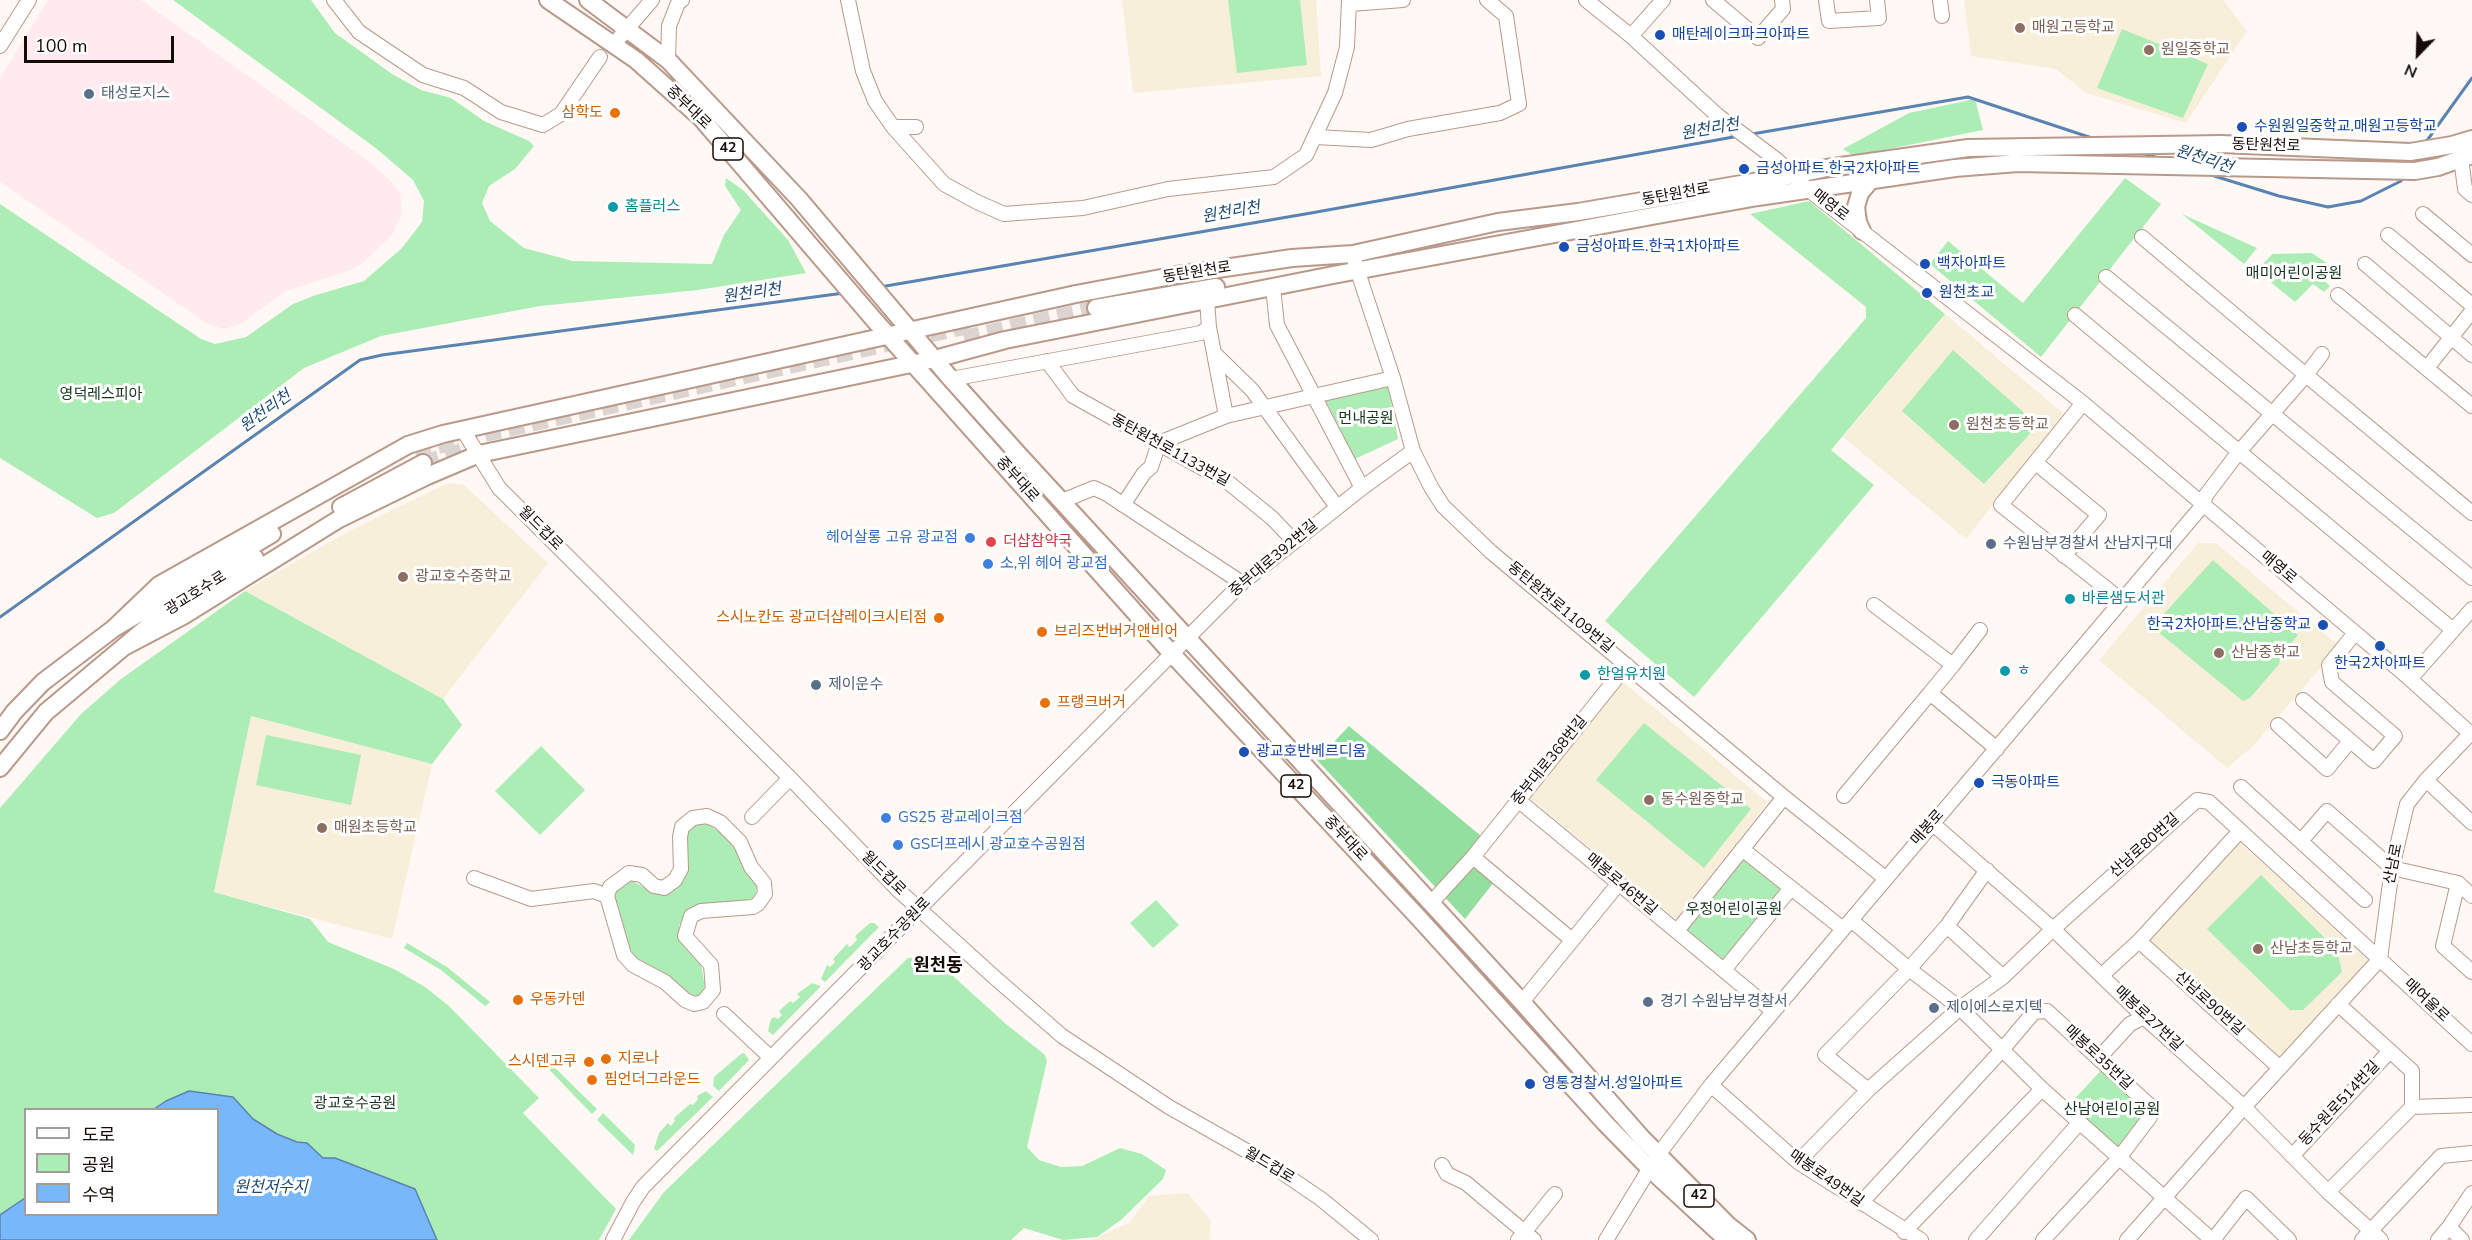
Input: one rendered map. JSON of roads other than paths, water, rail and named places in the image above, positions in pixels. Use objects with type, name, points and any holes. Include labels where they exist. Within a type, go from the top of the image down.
[{"type":"main road","name":"중부대로","points":[[549,0],[628,54],[701,118],[887,335],[1173,655],[1417,916],[1606,1124],[1747,1240]]},
{"type":"main road","points":[[563,0],[576,8],[582,8],[588,0]]},
{"type":"main road","name":"중부대로","points":[[588,0],[668,60],[799,199],[951,379],[1522,1002],[1620,1113],[1654,1162],[1727,1240]]},
{"type":"main road","name":"동탄원천로","points":[[113,629],[159,585],[408,445],[463,430],[887,335],[906,325],[1177,275],[1292,258],[1353,254],[1498,222],[1578,212],[1827,168],[1968,148],[2222,144],[2409,152],[2463,148]]},
{"type":"main road","name":"동탄원천로","points":[[124,647],[183,616],[339,519],[425,477],[480,454],[935,359],[1005,340],[1273,287],[1737,201],[1990,164],[2415,171],[2438,167],[2463,148]]},
{"type":"main road","points":[[1862,231],[1857,222],[1856,207],[1860,193],[1871,180]]},
{"type":"main road","points":[[1353,254],[1094,303],[1294,273],[1356,272]]},
{"type":"main road","name":"광교호수로","points":[[0,731],[14,712],[43,682],[113,629],[357,484],[419,458],[370,490],[175,604],[46,712],[0,768]]},
{"type":"main road","points":[[1606,1124],[1620,1113]]},
{"type":"street","points":[[0,46],[29,0]]},
{"type":"street","points":[[334,0],[360,32],[423,75],[464,88],[501,112],[543,125],[561,114],[600,57],[600,44],[596,32]]},
{"type":"street","points":[[614,44],[652,0]]},
{"type":"street","points":[[668,60],[669,26],[678,3],[682,0]]},
{"type":"street","points":[[848,0],[863,71],[874,101],[893,128],[944,184],[1004,214],[1083,208],[1167,189],[1274,177],[1295,165],[1306,155],[1335,93],[1347,47],[1349,2],[1403,0]]},
{"type":"street","points":[[1316,137],[1371,140],[1408,129],[1500,113],[1519,104],[1506,16],[1487,0]]},
{"type":"street","name":"매영로","points":[[1586,0],[1631,36],[1717,116],[1777,160],[1810,191],[2083,403],[2410,678],[2472,733]]},
{"type":"street","points":[[1631,36],[1663,0]]},
{"type":"street","points":[[1713,0],[1758,38],[1783,9],[1782,0]]},
{"type":"street","points":[[1826,0],[1829,21],[1879,18],[1876,0]]},
{"type":"street","points":[[1940,0],[1942,16]]},
{"type":"street","points":[[600,57],[628,54]]},
{"type":"street","points":[[893,128],[916,128]]},
{"type":"street","points":[[2463,148],[2465,189],[2472,195]]},
{"type":"street","points":[[2423,214],[2472,255]]},
{"type":"street","points":[[2388,235],[2472,305]]},
{"type":"street","points":[[2142,237],[2472,513]]},
{"type":"street","name":"동탄원천로1109번길","points":[[1353,254],[1356,272],[1393,378],[1413,451],[1443,506],[1491,552],[1784,797],[1885,878]]},
{"type":"street","points":[[2365,264],[2472,355]]},
{"type":"street","points":[[2106,277],[2472,578]]},
{"type":"street","points":[[1273,287],[1277,325],[1362,488]]},
{"type":"street","points":[[2338,295],[2472,405]]},
{"type":"street","points":[[1207,300],[1209,327],[1226,417]]},
{"type":"street","points":[[2427,368],[2472,311]]},
{"type":"street","points":[[2075,315],[2453,630]]},
{"type":"street","points":[[951,379],[1200,333],[1209,327]]},
{"type":"street","points":[[1214,353],[1252,390],[1337,507]]},
{"type":"street","name":"매봉로","points":[[1606,1240],[1654,1162],[1711,1085],[2203,506],[2206,495],[2238,453],[2322,354]]},
{"type":"street","name":"동탄원천로1133번길","points":[[1047,362],[1073,396],[1229,483],[1272,518],[1294,541]]},
{"type":"street","points":[[1123,505],[1150,467],[1159,443],[1226,417],[1393,378]]},
{"type":"street","points":[[2083,403],[2001,505],[2121,600]]},
{"type":"street","name":"월드컵로","points":[[463,430],[499,488],[919,909],[1062,1036],[1169,1107],[1268,1163],[1321,1199],[1371,1240]]},
{"type":"street","name":"중부대로392번길","points":[[1189,639],[1242,583],[1337,507],[1413,451]]},
{"type":"street","points":[[2036,463],[2099,515],[2064,556]]},
{"type":"street","name":"중부대로","points":[[1062,501],[1094,488],[1242,583]]},
{"type":"street","points":[[1874,605],[1953,665]]},
{"type":"street","points":[[2410,678],[2472,609]]},
{"type":"street","points":[[1844,796],[1980,630]]},
{"type":"street","points":[[2303,700],[2374,761],[2395,736],[2332,682],[2329,664],[2355,633]]},
{"type":"street","name":"광교호수공원로","points":[[613,1240],[643,1187],[1189,639]]},
{"type":"street","name":"중부대로368번길","points":[[1431,903],[1473,857],[1627,665]]},
{"type":"street","points":[[1930,693],[1997,749]]},
{"type":"street","points":[[2278,725],[2327,769],[2350,741]]},
{"type":"street","name":"산남로","points":[[2380,959],[2392,868],[2407,804],[2426,780],[2472,733]]},
{"type":"street","points":[[752,817],[790,778]]},
{"type":"street","points":[[2426,780],[2472,823]]},
{"type":"street","points":[[2241,787],[2365,900]]},
{"type":"street","points":[[1677,931],[1784,797]]},
{"type":"street","name":"매봉로46번길","points":[[1518,800],[1773,1011]]},
{"type":"street","name":"산남로80번길","points":[[2053,929],[2197,800],[2209,802],[2380,959]]},
{"type":"street","points":[[2301,841],[2327,811],[2392,868],[2458,883],[2472,896]]},
{"type":"street","points":[[707,816],[720,822],[740,842],[751,867],[764,883],[765,894],[753,907],[701,911],[691,916],[685,936],[711,965],[713,990],[703,1002],[694,1004],[685,1000],[664,982],[633,965],[624,956],[607,896],[610,887],[629,873],[642,875],[654,886],[664,888],[675,880],[681,869],[682,827],[693,818],[707,816]]},
{"type":"street","name":"매봉로27번길","points":[[1932,823],[2053,929],[2144,1017],[2244,1107]]},
{"type":"street","points":[[2102,975],[2139,941],[2240,831]]},
{"type":"street","points":[[1742,849],[1791,888],[1847,924],[1960,1008],[2042,1089],[2212,1240],[2246,1198],[2285,1239]]},
{"type":"street","points":[[1473,857],[1572,940]]},
{"type":"street","points":[[1868,1090],[1826,1055],[1947,926],[1987,870]]},
{"type":"street","points":[[474,878],[531,899],[594,891],[607,896]]},
{"type":"street","points":[[1522,1002],[1619,883]]},
{"type":"street","points":[[2458,883],[2443,946],[2472,972]]},
{"type":"street","points":[[1724,970],[1791,888]]},
{"type":"street","points":[[1947,926],[2003,977]]},
{"type":"street","points":[[1798,1162],[1868,1090],[1960,1008],[2003,977],[2053,929]]},
{"type":"street","name":"산남로90번길","points":[[2139,941],[2280,1068]]},
{"type":"street","points":[[2127,1240],[2244,1107],[2380,959]]},
{"type":"street","name":"매여울로","points":[[2380,959],[2472,1045]]},
{"type":"street","points":[[2338,1004],[2412,1071],[2412,1107]]},
{"type":"street","name":"매봉로35번길","points":[[1860,1203],[2002,1050],[2034,1012],[2047,1011],[2149,1105],[2150,1117],[2119,1158],[2043,1240]]},
{"type":"street","points":[[724,1014],[770,1057]]},
{"type":"street","points":[[2099,1058],[2130,1024],[2144,1017]]},
{"type":"street","name":"동수원로514번길","points":[[2292,1156],[2389,1052]]},
{"type":"street","name":"매봉로49번길","points":[[1711,1085],[1798,1162],[1904,1232],[1921,1240]]},
{"type":"street","points":[[1904,1232],[2042,1089]]},
{"type":"street","points":[[2328,1192],[2412,1107],[2472,1105]]},
{"type":"street","name":"동수원로514번길","points":[[2244,1107],[2371,1237]]},
{"type":"street","points":[[1976,1240],[2080,1122]]},
{"type":"street","points":[[2371,1237],[2441,1156],[2472,1153]]},
{"type":"street","points":[[1442,1165],[1447,1174],[1466,1184],[1526,1237],[1555,1194]]},
{"type":"street","points":[[2438,1240],[2472,1193]]},
{"type":"street","points":[[2449,1227],[2462,1240]]},
{"type":"water","name":"원천저수지","points":[[189,1091],[233,1097],[253,1119],[277,1134],[297,1142],[307,1143],[323,1158],[335,1158],[415,1189],[437,1240],[0,1240],[0,1215],[24,1199],[24,1216],[219,1216],[219,1108],[156,1108]]},
{"type":"waterway","name":"원천리천","points":[[2426,142],[2472,78]]},
{"type":"waterway","name":"원천리천","points":[[1752,134],[1968,97],[2095,139]]},
{"type":"waterway","name":"원천리천","points":[[880,287],[1739,136]]},
{"type":"waterway","name":"원천리천","points":[[2142,153],[2158,158]]},
{"type":"waterway","name":"원천리천","points":[[2211,175],[2279,196],[2328,207],[2361,201],[2401,181],[2404,176]]},
{"type":"waterway","name":"원천리천","points":[[0,617],[360,360],[382,355],[844,293]]},
{"type":"tunnel","points":[[964,338],[1096,308]]},
{"type":"tunnel","points":[[415,452],[485,434],[977,324]]},
{"type":"tunnel","points":[[423,463],[462,451]]},
{"type":"place","name":"매원고등학교","points":[[2020,28]]},
{"type":"place","name":"매탄레이크파크아파트","points":[[1660,35]]},
{"type":"place","name":"원일중학교","points":[[2149,50]]},
{"type":"place","name":"태성로지스","points":[[89,94]]},
{"type":"place","name":"삼학도","points":[[615,113]]},
{"type":"place","name":"수원원일중학교.매원고등학교","points":[[2242,127]]},
{"type":"place","name":"금성아파트.한국2차아파트","points":[[1744,169]]},
{"type":"place","name":"홈플러스","points":[[613,207]]},
{"type":"place","name":"금성아파트.한국1차아파트","points":[[1564,247]]},
{"type":"place","name":"백자아파트","points":[[1925,264]]},
{"type":"place","name":"원천초교","points":[[1927,293]]},
{"type":"place","name":"원천초등학교","points":[[1954,425]]},
{"type":"place","name":"헤어살롱 고유 광교점","points":[[970,538]]},
{"type":"place","name":"더샵참약국","points":[[991,542]]},
{"type":"place","name":"수원남부경찰서 산남지구대","points":[[1991,544]]},
{"type":"place","name":"소,위 헤어 광교점","points":[[988,564]]},
{"type":"place","name":"광교호수중학교","points":[[403,577]]},
{"type":"place","name":"바른샘도서관","points":[[2070,599]]},
{"type":"place","name":"스시노칸도 광교더샵레이크시티점","points":[[939,618]]},
{"type":"place","name":"한국2차아파트.산남중학교","points":[[2323,625]]},
{"type":"place","name":"브리즈번버거앤비어","points":[[1042,632]]},
{"type":"place","name":"한국2차아파트","points":[[2380,646]]},
{"type":"place","name":"산남중학교","points":[[2219,653]]},
{"type":"place","name":"ㅎ","points":[[2005,671]]},
{"type":"place","name":"한얼유치원","points":[[1585,675]]},
{"type":"place","name":"제이운수","points":[[816,685]]},
{"type":"place","name":"프랭크버거","points":[[1045,703]]},
{"type":"place","name":"광교호반베르디움","points":[[1244,752]]},
{"type":"place","name":"극동아파트","points":[[1979,783]]},
{"type":"place","name":"동수원중학교","points":[[1649,800]]},
{"type":"place","name":"GS25 광교레이크점","points":[[886,818]]},
{"type":"place","name":"매원초등학교","points":[[322,828]]},
{"type":"place","name":"GS더프레시 광교호수공원점","points":[[898,845]]},
{"type":"place","name":"산남초등학교","points":[[2258,949]]},
{"type":"place","name":"우동카덴","points":[[518,1000]]},
{"type":"place","name":"경기 수원남부경찰서","points":[[1648,1002]]},
{"type":"place","name":"제이에스로지텍","points":[[1934,1008]]},
{"type":"place","name":"지로나","points":[[606,1059]]},
{"type":"place","name":"스시덴고쿠","points":[[589,1062]]},
{"type":"place","name":"핌언더그라운드","points":[[592,1080]]},
{"type":"place","name":"영통경찰서.성일아파트","points":[[1530,1084]]},
{"type":"district","name":"원천동","points":[[938,967]]},
{"type":"park label","name":"매미어린이공원","points":[[2294,274]]},
{"type":"park label","name":"영덕레스피아","points":[[101,395]]},
{"type":"park label","name":"먼내공원","points":[[1366,419]]},
{"type":"park label","name":"우정어린이공원","points":[[1734,910]]},
{"type":"park label","name":"광교호수공원","points":[[355,1104]]},
{"type":"park label","name":"산남어린이공원","points":[[2112,1110]]}]
